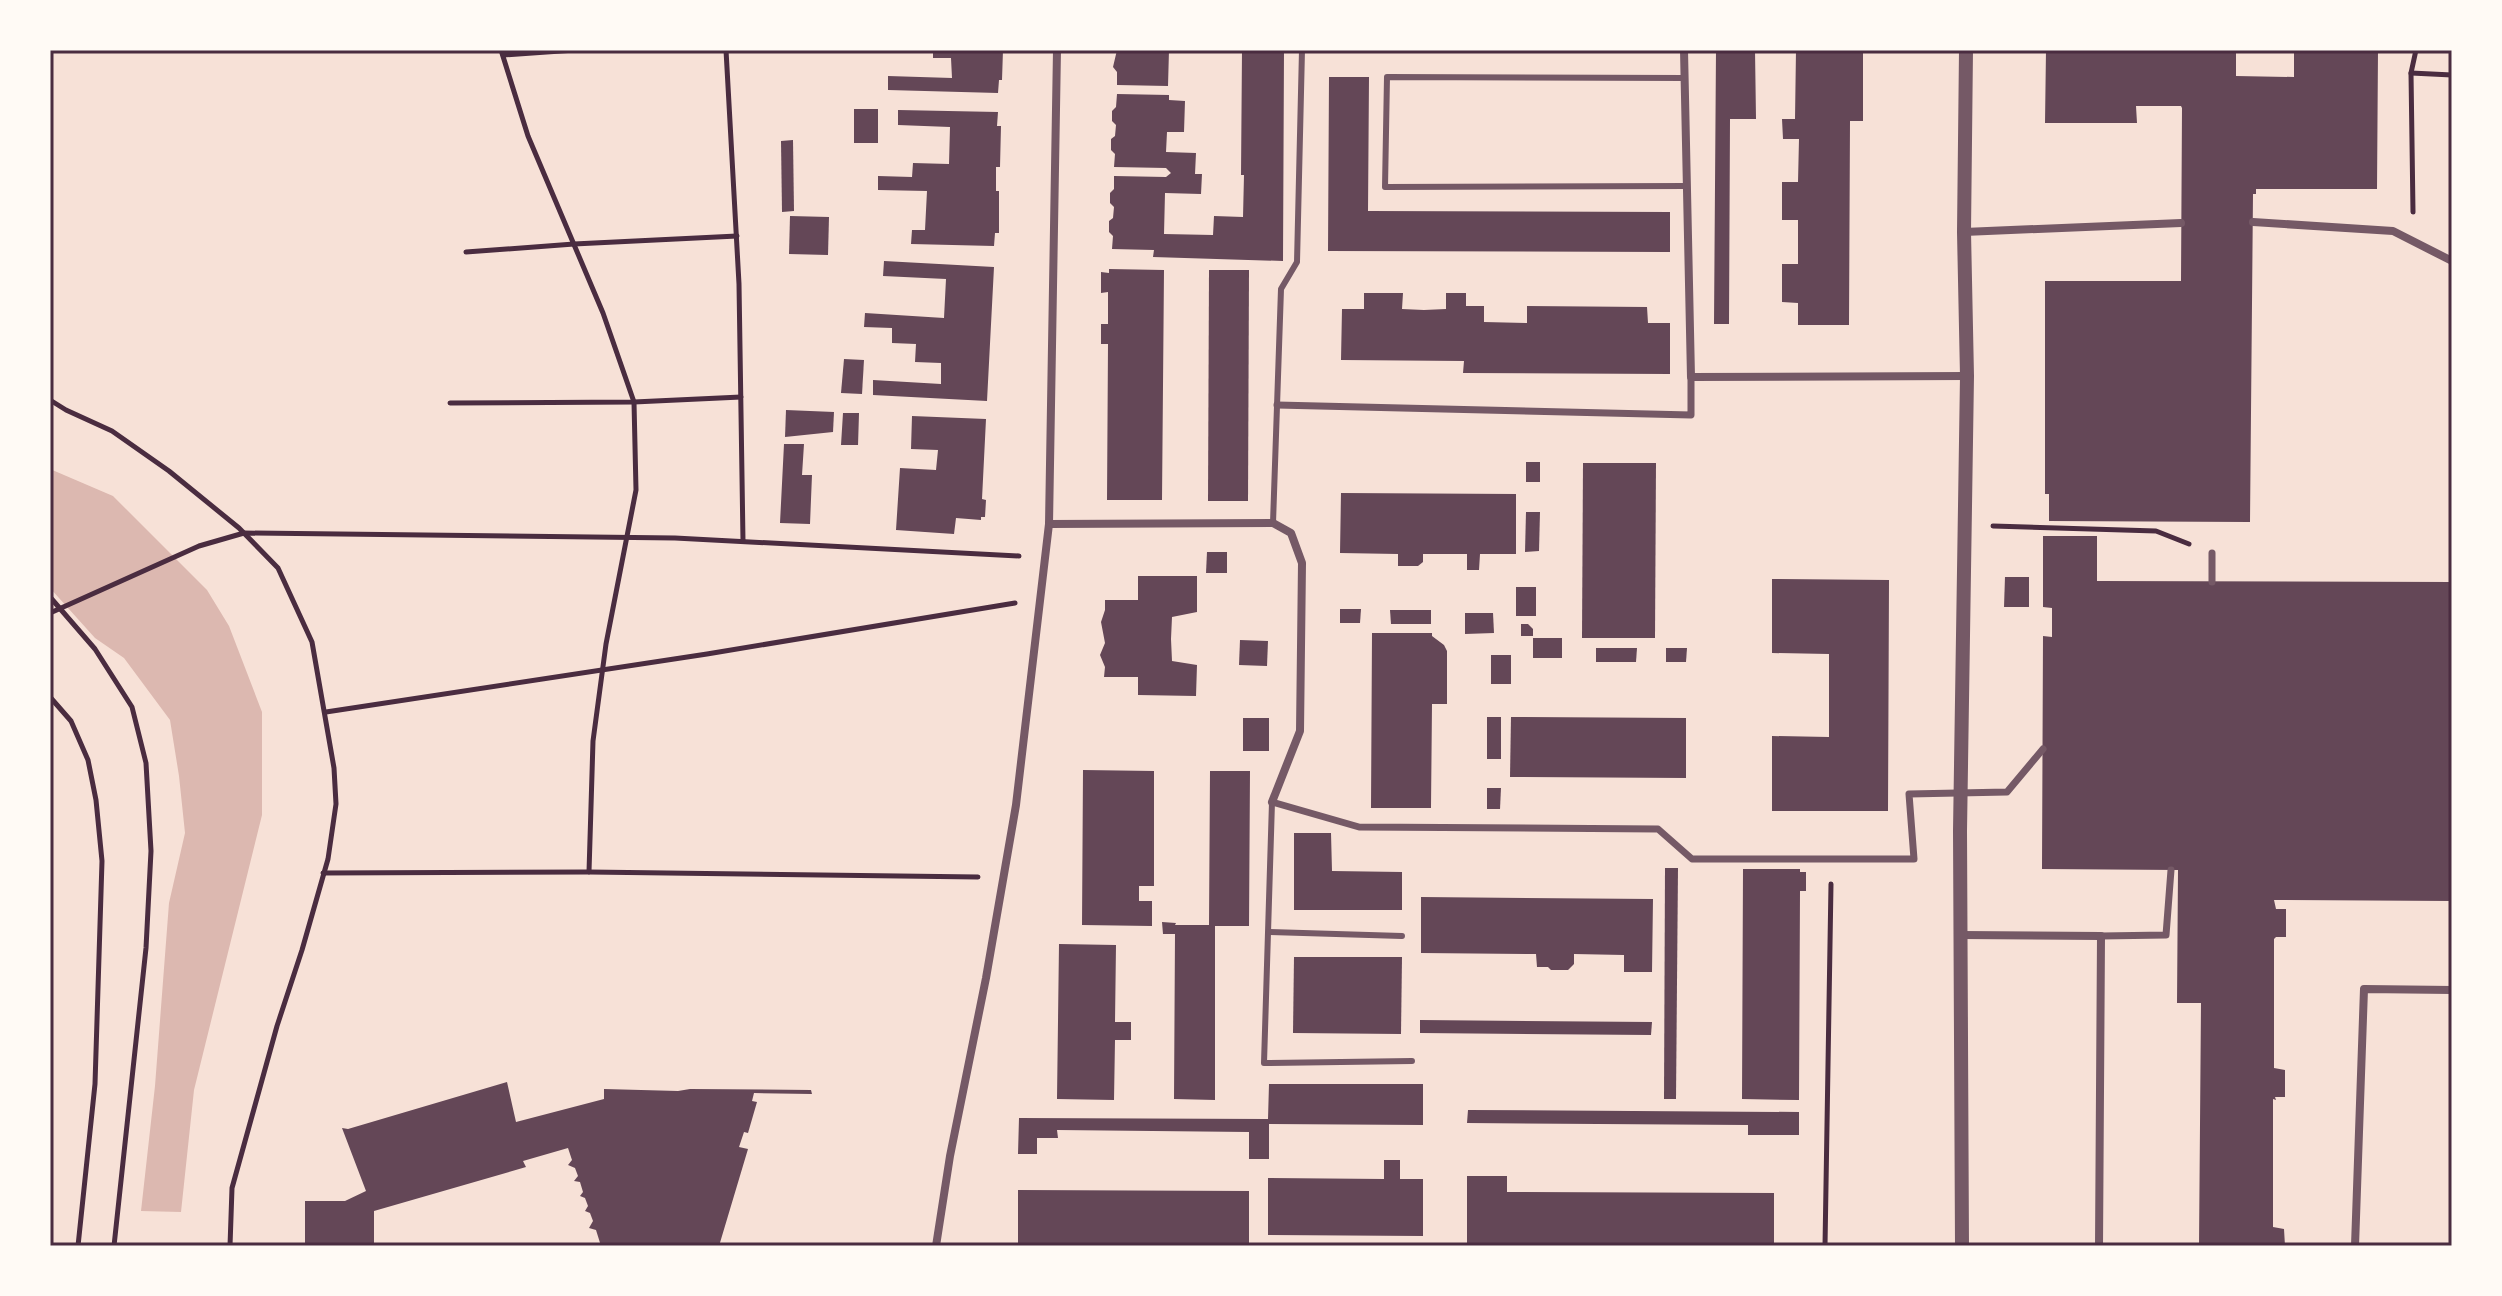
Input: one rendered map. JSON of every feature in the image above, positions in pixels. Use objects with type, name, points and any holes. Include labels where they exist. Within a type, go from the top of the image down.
[{"type":"street","points":[[936,1246],[1016,805],[1049,524],[1057,50]]},
{"type":"street","points":[[1277,405],[1691,415],[1684,50]]},
{"type":"street","points":[[1962,1246],[1961,792],[1967,376],[1964,232],[1966,50]]},
{"type":"street","points":[[2253,222],[2393,231],[2452,261]]},
{"type":"street","points":[[1964,232],[2181,223]]},
{"type":"street","points":[[1691,377],[1967,376]]},
{"type":"street","points":[[1049,524],[1273,523],[1291,533],[1302,563],[1300,731],[1272,802],[1359,827],[1658,829],[1692,859],[1914,859],[1909,794],[2007,792],[2043,749]]},
{"type":"street","points":[[2212,553],[2212,582]]},
{"type":"street","points":[[1962,935],[2166,935],[2171,870]]},
{"type":"street","points":[[2099,1246],[2101,936]]},
{"type":"street","points":[[2355,1246],[2364,989],[2452,990]]},
{"type":"lane","points":[[1273,523],[1281,289],[1297,262],[1302,50]]},
{"type":"lane","points":[[1684,78],[1387,77],[1385,187],[1686,186]]},
{"type":"lane","points":[[1272,802],[1264,1063],[1412,1061]]},
{"type":"lane","points":[[1269,932],[1402,936]]},
{"type":"path","points":[[575,50],[502,53],[528,136],[603,313],[634,402],[636,490],[602,670],[593,741],[589,872]]},
{"type":"path","points":[[726,50],[737,236],[743,541]]},
{"type":"path","points":[[2413,241],[2411,73],[2416,50]]},
{"type":"path","points":[[2411,73],[2452,75]]},
{"type":"path","points":[[466,252],[737,236]]},
{"type":"path","points":[[450,403],[634,402],[741,397]]},
{"type":"path","points":[[50,400],[112,431],[169,471],[244,533],[278,568],[312,642],[334,768],[336,804],[328,859],[232,1188],[230,1246]]},
{"type":"path","points":[[1965,526],[2156,531],[2212,553]]},
{"type":"path","points":[[52,612],[199,546],[244,533],[628,537],[1044,557]]},
{"type":"path","points":[[50,597],[95,649],[132,707],[146,763],[151,851],[146,948],[114,1246]]},
{"type":"path","points":[[325,712],[1040,599]]},
{"type":"path","points":[[50,697],[71,721],[88,760],[96,800],[102,861],[95,1084],[78,1246]]},
{"type":"path","points":[[1825,1246],[1832,859]]},
{"type":"path","points":[[323,873],[589,872],[1003,877]]},
{"type":"shaded area","points":[[50,469],[113,496],[207,590],[229,626],[262,712],[262,815],[194,1090],[181,1212],[141,1211],[155,1086],[169,903],[185,833],[170,720],[124,658],[95,638],[50,588]]},
{"type":"building","points":[[933,50],[1003,50],[1002,80],[999,80],[998,93],[888,90],[888,76],[952,78],[951,58],[933,58]]},
{"type":"building","points":[[1117,50],[1169,50],[1168,86],[1117,85],[1117,72],[1113,67]]},
{"type":"building","points":[[1242,50],[1284,50],[1283,261],[1153,257],[1154,250],[1112,249],[1109,221],[1113,218],[1110,193],[1114,189],[1114,176],[1166,177],[1171,173],[1166,168],[1114,167],[1111,139],[1115,136],[1116,125],[1112,121],[1112,111],[1116,107],[1117,94],[1169,95],[1169,100],[1185,101],[1184,132],[1167,132],[1166,152],[1196,153],[1195,174],[1202,174],[1201,194],[1165,193],[1164,234],[1213,235],[1214,216],[1243,217]]},
{"type":"building","points":[[1716,50],[1755,50],[1756,119],[1730,119],[1729,324],[1714,324]]},
{"type":"building","points":[[1796,50],[1863,50],[1863,121],[1850,121],[1849,325],[1798,325],[1798,303],[1782,302],[1782,264],[1798,264],[1798,220],[1782,220],[1782,182],[1798,182],[1799,139],[1783,139],[1782,119],[1795,119]]},
{"type":"building","points":[[2046,50],[2236,50],[2236,76],[2294,77],[2294,50],[2378,50],[2377,189],[2256,189],[2256,194],[2253,194],[2250,522],[2049,521],[2049,494],[2045,494],[2045,281],[2181,281],[2182,108],[2136,106],[2137,123],[2045,123]]},
{"type":"building","points":[[1329,77],[1369,77],[1368,211],[1670,212],[1670,252],[1328,251]]},
{"type":"building","points":[[854,109],[878,109],[878,143],[854,143]]},
{"type":"building","points":[[898,110],[998,112],[997,126],[1001,126],[1000,167],[996,167],[999,233],[995,233],[994,246],[911,244],[912,230],[925,230],[927,191],[878,190],[878,176],[912,177],[913,163],[949,164],[950,127],[898,125]]},
{"type":"building","points":[[793,140],[794,211],[782,212],[781,141]]},
{"type":"building","points":[[790,216],[829,217],[828,255],[789,254]]},
{"type":"building","points":[[884,261],[994,267],[987,401],[873,395],[873,380],[941,384],[941,363],[915,362],[916,344],[892,343],[892,328],[864,327],[865,313],[944,318],[946,279],[883,276]]},
{"type":"building","points":[[1109,269],[1164,270],[1162,500],[1107,500],[1108,344],[1101,344],[1101,324],[1108,324],[1108,292],[1101,293],[1101,272],[1109,273]]},
{"type":"building","points":[[1209,270],[1249,270],[1248,501],[1208,501]]},
{"type":"building","points":[[1364,293],[1403,293],[1402,309],[1424,310],[1446,309],[1446,293],[1466,293],[1466,306],[1484,306],[1484,322],[1527,323],[1527,306],[1647,307],[1648,323],[1670,323],[1670,374],[1463,373],[1464,361],[1341,360],[1342,309],[1364,309]]},
{"type":"building","points":[[844,359],[864,360],[862,394],[841,393]]},
{"type":"building","points":[[786,410],[834,412],[833,432],[785,437]]},
{"type":"building","points":[[843,413],[859,413],[858,445],[841,445]]},
{"type":"building","points":[[912,416],[986,419],[982,499],[986,500],[985,517],[981,520],[956,518],[954,534],[896,530],[900,468],[936,470],[938,450],[911,449]]},
{"type":"building","points":[[784,444],[804,444],[802,475],[812,475],[810,524],[780,523]]},
{"type":"building","points":[[1526,462],[1540,462],[1540,482],[1526,482]]},
{"type":"building","points":[[1583,463],[1656,463],[1655,638],[1582,638]]},
{"type":"building","points":[[1341,493],[1516,494],[1516,554],[1480,554],[1479,570],[1467,570],[1467,554],[1423,554],[1423,562],[1418,566],[1398,566],[1398,554],[1340,553]]},
{"type":"building","points":[[1526,512],[1540,512],[1539,551],[1525,552]]},
{"type":"building","points":[[2043,536],[2097,536],[2097,581],[2452,582],[2452,901],[2274,900],[2276,909],[2286,909],[2286,937],[2274,939],[2274,1068],[2285,1070],[2285,1097],[2273,1099],[2273,1227],[2284,1229],[2285,1246],[2199,1246],[2201,1003],[2177,1003],[2178,870],[2042,869],[2043,636],[2052,637],[2052,608],[2043,607]]},
{"type":"building","points":[[1207,552],[1227,552],[1227,573],[1206,573]]},
{"type":"building","points":[[1138,576],[1197,576],[1197,612],[1172,617],[1171,639],[1172,661],[1197,665],[1196,696],[1138,695],[1138,677],[1104,677],[1105,667],[1100,655],[1105,643],[1101,622],[1105,600],[1138,600]]},
{"type":"building","points":[[2005,577],[2029,577],[2029,607],[2004,607]]},
{"type":"building","points":[[1772,579],[1889,580],[1888,811],[1772,811],[1772,736],[1829,737],[1829,654],[1772,653]]},
{"type":"building","points":[[1516,587],[1536,587],[1536,616],[1516,616]]},
{"type":"building","points":[[1340,609],[1361,609],[1360,623],[1340,623]]},
{"type":"building","points":[[1390,610],[1431,610],[1431,624],[1391,624]]},
{"type":"building","points":[[1465,613],[1493,613],[1494,633],[1465,634]]},
{"type":"building","points":[[1521,624],[1528,624],[1533,629],[1533,636],[1521,636]]},
{"type":"building","points":[[1372,633],[1432,633],[1447,651],[1447,704],[1432,704],[1431,808],[1371,808]]},
{"type":"building","points":[[1533,638],[1562,638],[1562,658],[1533,658]]},
{"type":"building","points":[[1240,640],[1268,641],[1267,666],[1239,665]]},
{"type":"building","points":[[1596,648],[1637,648],[1636,662],[1596,662]]},
{"type":"building","points":[[1666,648],[1687,648],[1686,662],[1666,662]]},
{"type":"building","points":[[1491,655],[1511,655],[1511,684],[1491,684]]},
{"type":"building","points":[[1487,717],[1501,717],[1501,759],[1487,759]]},
{"type":"building","points":[[1511,717],[1686,718],[1686,778],[1510,777]]},
{"type":"building","points":[[1243,718],[1269,718],[1269,751],[1243,751]]},
{"type":"building","points":[[1083,770],[1154,771],[1154,886],[1139,886],[1139,901],[1152,901],[1152,926],[1082,925]]},
{"type":"building","points":[[1210,771],[1250,771],[1249,926],[1215,926],[1215,1100],[1174,1099],[1175,934],[1163,934],[1162,922],[1209,925]]},
{"type":"building","points":[[1487,788],[1501,788],[1500,809],[1487,809]]},
{"type":"building","points":[[1294,833],[1331,833],[1332,871],[1402,872],[1402,910],[1294,910]]},
{"type":"building","points":[[1665,868],[1678,868],[1676,1099],[1664,1099]]},
{"type":"building","points":[[1743,869],[1800,869],[1800,872],[1806,872],[1806,891],[1800,891],[1799,1100],[1742,1099]]},
{"type":"building","points":[[1421,897],[1653,899],[1652,972],[1624,972],[1624,955],[1574,954],[1574,964],[1568,970],[1551,970],[1537,967],[1536,954],[1421,953]]},
{"type":"building","points":[[1059,944],[1116,945],[1115,1022],[1131,1022],[1131,1040],[1115,1040],[1114,1100],[1057,1099]]},
{"type":"building","points":[[1294,957],[1402,957],[1401,1034],[1293,1033]]},
{"type":"building","points":[[1420,1020],[1652,1022],[1651,1035],[1420,1033]]},
{"type":"building","points":[[507,1082],[516,1122],[604,1099],[604,1089],[811,1090],[812,1094],[754,1093],[752,1101],[757,1102],[748,1133],[744,1132],[739,1147],[748,1149],[719,1246],[601,1246],[596,1230],[589,1228],[593,1221],[590,1213],[585,1211],[588,1206],[585,1198],[580,1196],[583,1192],[580,1182],[574,1181],[578,1176],[575,1168],[568,1165],[572,1160],[568,1148],[523,1161],[526,1167],[374,1211],[374,1246],[305,1246],[305,1201],[345,1201],[366,1191],[342,1128],[348,1129]]},
{"type":"building","points":[[1269,1084],[1423,1084],[1423,1125],[1269,1124],[1269,1159],[1249,1159],[1249,1132],[1057,1130],[1058,1138],[1037,1138],[1037,1154],[1018,1154],[1019,1118],[1268,1119]]},
{"type":"building","points":[[1468,1110],[1799,1112],[1799,1135],[1748,1135],[1748,1125],[1467,1123]]},
{"type":"building","points":[[1384,1160],[1400,1160],[1400,1179],[1423,1179],[1423,1236],[1268,1235],[1268,1178],[1384,1179]]},
{"type":"building","points":[[1467,1176],[1507,1176],[1507,1192],[1774,1193],[1774,1246],[1467,1246]]},
{"type":"building","points":[[1018,1190],[1249,1191],[1249,1246],[1018,1246]]}]
